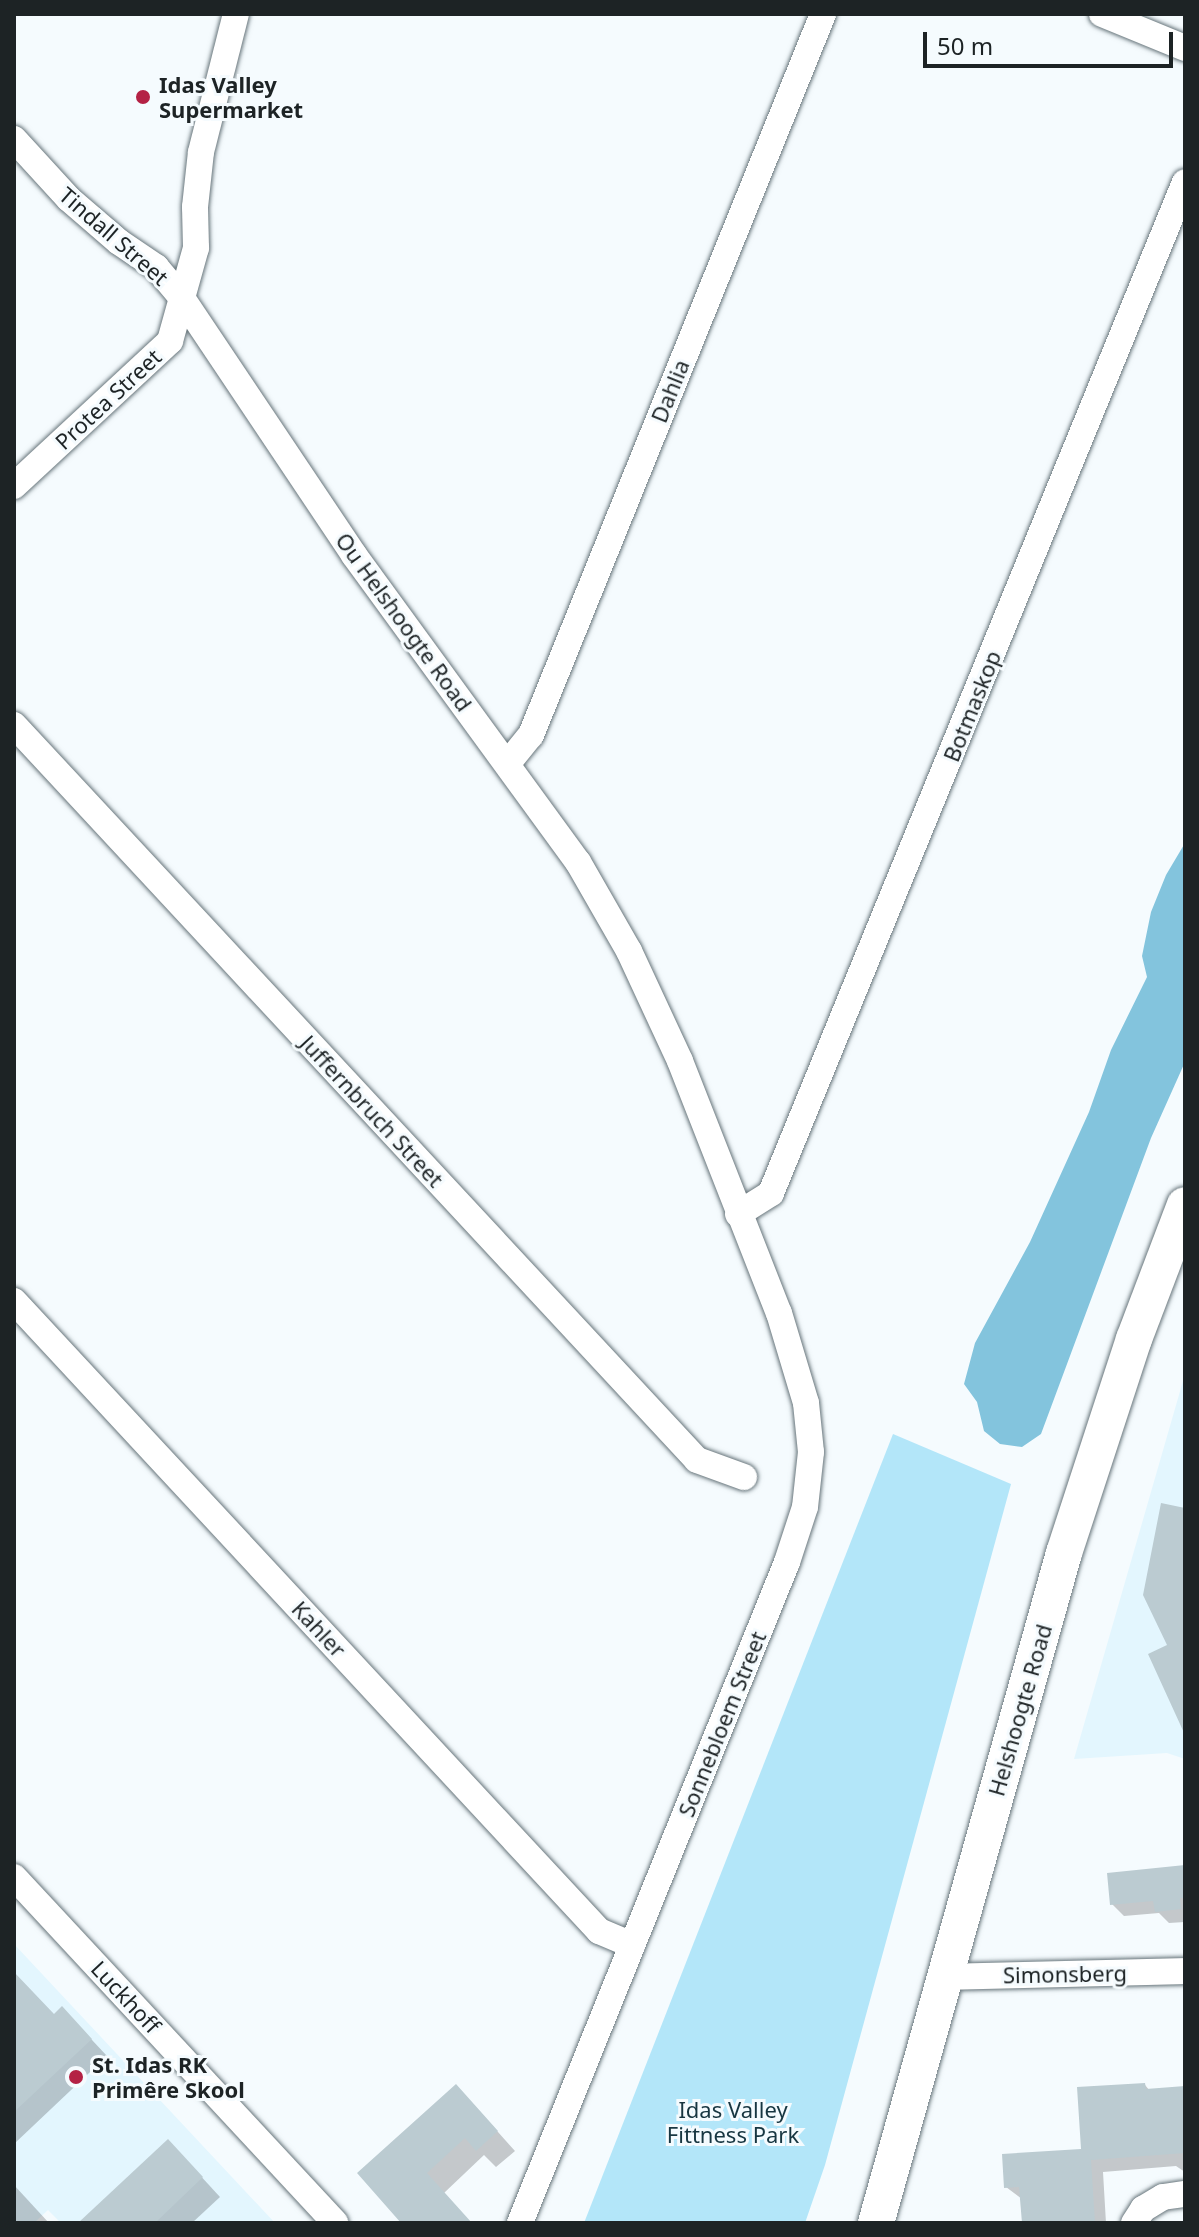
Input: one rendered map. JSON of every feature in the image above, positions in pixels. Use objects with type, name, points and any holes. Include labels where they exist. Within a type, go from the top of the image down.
[{"type":"main road","name":"Helshoogte Road","points":[[876,2223],[1064,1553],[1134,1339],[1185,1205]]},
{"type":"street","points":[[182,298],[196,248],[195,207],[201,152],[236,14]]},
{"type":"street","name":"Dahlia","points":[[508,763],[531,735],[823,14]]},
{"type":"street","points":[[1102,14],[1185,48]]},
{"type":"street","name":"Tindall Street","points":[[14,139],[69,199],[119,242],[156,267],[182,298]]},
{"type":"street","name":"Botmaskop","points":[[738,1214],[771,1193],[1185,182]]},
{"type":"street","name":"Protea Street","points":[[14,486],[170,341],[182,298]]},
{"type":"street","name":"Ou Helshoogte Road","points":[[182,298],[354,555],[578,862],[629,951],[680,1061],[738,1214]]},
{"type":"street","name":"Juffernbruch Street","points":[[14,725],[697,1460],[744,1477]]},
{"type":"street","name":"Sonnebloem Street","points":[[520,2223],[787,1562],[805,1507],[811,1452],[806,1403],[779,1313],[738,1214]]},
{"type":"street","name":"Kahler","points":[[14,1301],[599,1931],[632,1945]]},
{"type":"street","name":"Luckhoff","points":[[14,1877],[335,2223]]},
{"type":"street","name":"Simonsberg","points":[[945,1977],[1185,1971]]},
{"type":"street","points":[[1134,2223],[1143,2209],[1163,2197],[1185,2194]]},
{"type":"shaded area","points":[[1185,843],[1185,1062],[1151,1138],[1041,1434],[1022,1447],[1000,1444],[984,1431],[977,1402],[964,1384],[975,1343],[1030,1242],[1089,1112],[1111,1050],[1147,977],[1142,956],[1151,912],[1166,875]]},
{"type":"shaded area","points":[[1185,1374],[1185,1759],[1167,1753],[1074,1759]]},
{"type":"shaded area","name":"St. Idas RK Primêre Skool","points":[[14,1944],[275,2223],[61,2223],[48,2210],[34,2223],[14,2223]]},
{"type":"green space","name":"Idas Valley Fittness Park","points":[[893,1434],[1011,1484],[825,2165],[805,2223],[584,2223]]},
{"type":"building","points":[[1161,1503],[1185,1508],[1185,1735],[1148,1654],[1167,1645],[1143,1595]]},
{"type":"building","points":[[1185,1865],[1185,1898],[1180,1898],[1181,1909],[1155,1912],[1153,1901],[1110,1905],[1107,1873]]},
{"type":"building","points":[[14,1972],[54,2014],[62,2006],[92,2039],[14,2112]]},
{"type":"building","points":[[1145,2083],[1146,2089],[1185,2086],[1185,2153],[1091,2160],[1095,2223],[1022,2223],[1019,2187],[1004,2188],[1002,2154],[1081,2149],[1077,2087]]},
{"type":"building","points":[[456,2084],[498,2131],[476,2151],[465,2138],[427,2173],[472,2223],[401,2223],[357,2173]]},
{"type":"building","points":[[168,2139],[203,2177],[155,2223],[78,2223]]},
{"type":"place","name":"Idas Valley Supermarket","points":[[143,97]]},
{"type":"place","name":"St. Idas RK Primêre Skool","points":[[76,2077]]}]
